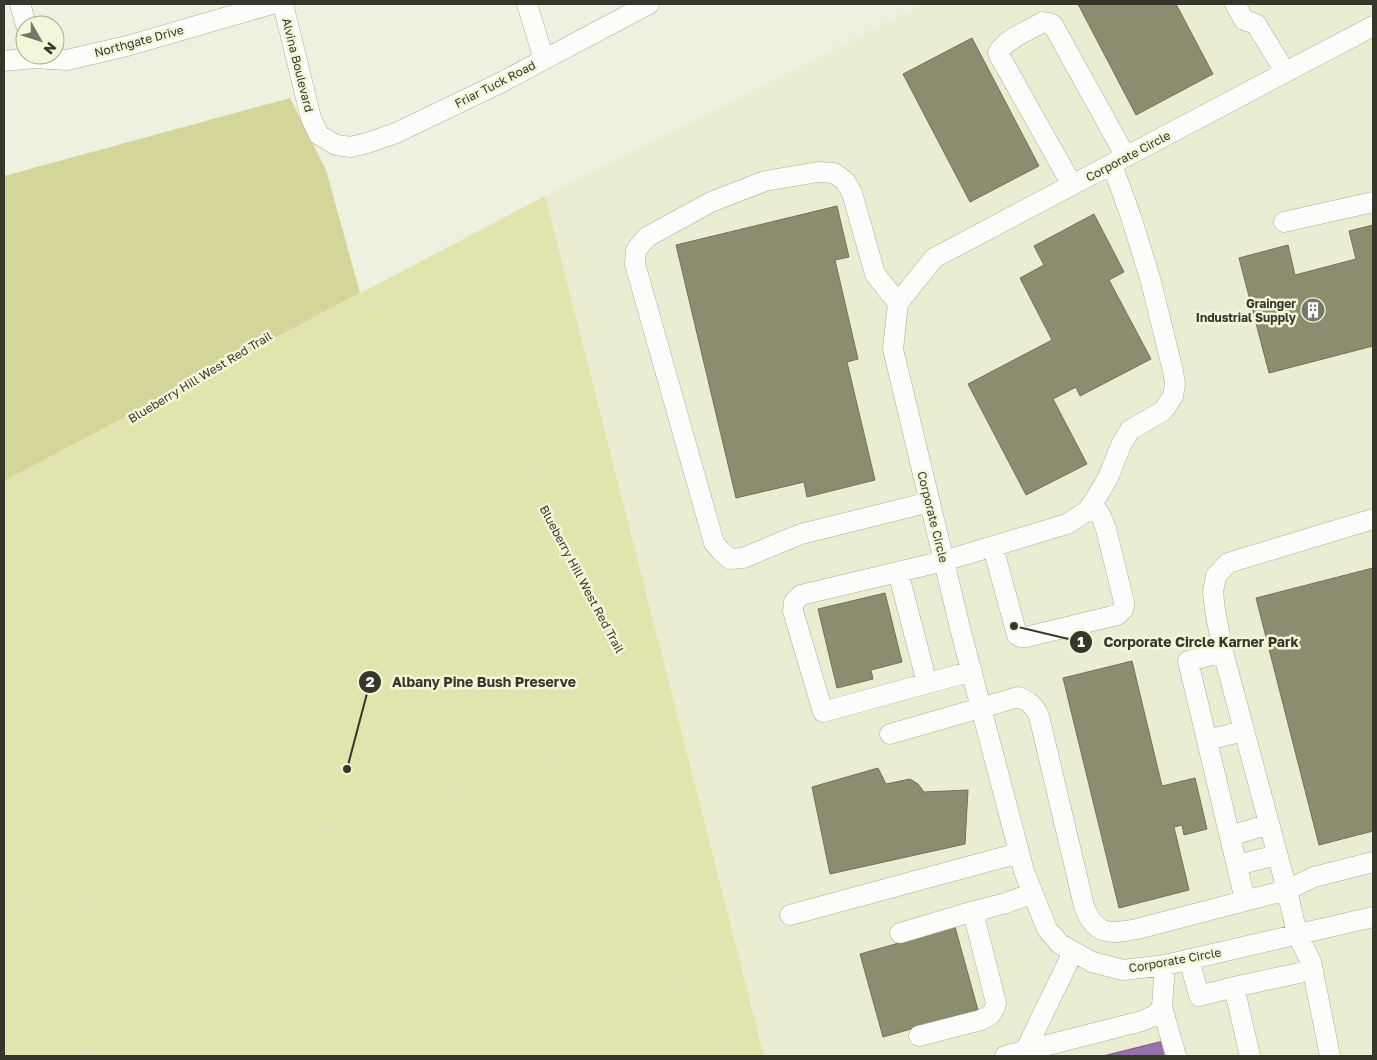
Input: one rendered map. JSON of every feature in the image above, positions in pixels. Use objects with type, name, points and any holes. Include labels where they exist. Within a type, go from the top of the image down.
[{"type":"street","name":"Northgate Drive","points":[[65,60],[127,46],[272,4]]},
{"type":"street","name":"Alvina Boulevard","points":[[283,4],[311,118],[319,134],[336,145]]},
{"type":"street","points":[[527,4],[544,59]]},
{"type":"street","name":"Friar Tuck Road","points":[[336,145],[352,147],[396,133],[498,84],[649,4]]},
{"type":"street","points":[[1235,4],[1244,20],[1256,24],[1285,72]]},
{"type":"street","points":[[972,671],[823,712],[793,611],[794,602],[801,595],[944,561],[1067,524],[1087,511],[1092,504],[1108,478],[1121,445],[1130,430],[1163,411],[1173,396],[1175,384],[1119,160],[1053,26],[1043,22],[1006,43],[998,52],[1072,185]]},
{"type":"street","name":"Corporate Circle","points":[[1373,26],[934,258],[898,303],[893,349],[944,561],[1024,871],[1047,930],[1060,944],[1092,962],[1124,970],[1165,964],[1373,917]]},
{"type":"street","points":[[898,303],[876,274],[852,193],[845,181],[834,173],[818,172],[765,182],[711,202],[647,237],[636,250],[635,264],[714,543],[730,559],[743,558],[801,534],[930,502]]},
{"type":"street","points":[[1284,222],[1373,202]]},
{"type":"street","points":[[993,546],[1017,635],[1026,637],[1117,615],[1125,607],[1124,602],[1106,529],[1101,516],[1092,504]]},
{"type":"street","points":[[1330,1056],[1311,962],[1297,934],[1223,652],[1213,592],[1216,576],[1228,563],[1373,519]]},
{"type":"street","points":[[898,572],[927,684]]},
{"type":"street","points":[[1223,652],[1188,660],[1246,900]]},
{"type":"street","points":[[890,734],[1018,697],[1027,700],[1034,706],[1039,716],[1084,906],[1089,919],[1105,931],[1117,933],[1137,929],[1287,890],[1314,877],[1373,862]]},
{"type":"street","points":[[1207,740],[1244,731]]},
{"type":"street","points":[[1230,836],[1269,824]]},
{"type":"street","points":[[790,915],[1020,853]]},
{"type":"street","points":[[1237,865],[1277,854]]},
{"type":"street","points":[[900,933],[1006,903],[1033,892]]},
{"type":"street","points":[[919,1036],[981,1020],[991,1015],[994,1011],[996,1004],[973,912]]},
{"type":"street","points":[[1025,1050],[1073,952]]},
{"type":"street","points":[[1188,959],[1199,996],[1313,970]]},
{"type":"street","points":[[1165,964],[1162,1007],[1176,1056]]},
{"type":"street","points":[[1234,987],[1250,1056]]},
{"type":"street","points":[[1005,1056],[1142,1021],[1155,1015],[1162,1007]]},
{"type":"path","name":"Blueberry Hill West Red Trail","points":[[4,492],[33,471],[157,406],[266,335],[288,328],[322,311],[346,307],[400,304],[493,303],[526,317],[547,339],[551,368],[536,450],[533,481],[547,517],[591,593],[608,633],[643,687],[668,742],[687,818],[694,871],[664,906],[648,910],[637,927],[667,967],[702,1007],[718,1037],[725,1056]]},
{"type":"path","points":[[4,903],[91,902],[164,866],[331,827],[481,787],[537,763],[580,749],[635,740],[668,742]]},
{"type":"path","points":[[64,964],[91,902]]},
{"type":"path","points":[[15,903],[39,925],[64,964],[91,1056]]},
{"type":"shaded area","points":[[924,4],[1373,4],[1373,1056],[764,1056],[545,196]]},
{"type":"green space","points":[[290,98],[326,170],[360,293],[4,481],[4,176]]},
{"type":"green space","points":[[545,196],[764,1056],[4,1056],[4,481]]},
{"type":"building: Offices","points":[[1167,1040],[1171,1056],[1103,1056]]},
{"type":"building: Industry","points":[[1078,4],[1176,4],[1213,74],[1136,115]]},
{"type":"building: Industry","points":[[972,38],[1039,166],[970,202],[903,74]]},
{"type":"building: Industry","points":[[837,206],[849,257],[835,260],[858,359],[847,362],[875,480],[807,497],[804,482],[736,498],[676,245]]},
{"type":"building: Industry","points":[[1094,214],[1124,272],[1109,280],[1151,359],[1080,396],[1076,387],[1053,399],[1087,464],[1026,495],[968,384],[1052,340],[1020,278],[1044,265],[1034,246]]},
{"type":"building: Industry","name":"Grainger Industrial Supply","points":[[1373,225],[1373,346],[1269,373],[1239,258],[1288,245],[1295,275],[1356,259],[1349,231]]},
{"type":"building: Industry","points":[[1373,568],[1373,831],[1319,845],[1256,598]]},
{"type":"building: Industry","points":[[885,593],[902,662],[871,670],[873,679],[837,688],[818,609]]},
{"type":"building: Industry","points":[[1132,661],[1162,786],[1195,778],[1207,829],[1184,835],[1182,825],[1174,827],[1189,890],[1119,908],[1063,678]]},
{"type":"building: Industry","points":[[878,768],[886,784],[910,779],[918,784],[924,792],[968,790],[965,844],[830,874],[812,787]]},
{"type":"building: Industry","points":[[955,927],[978,1010],[883,1037],[860,954]]},
{"type":"place","name":"Grainger Industrial Supply","points":[[1313,310]]},
{"type":"place","name":"Corporate Circle Karner Park","points":[[1014,626]]},
{"type":"place","name":"Albany Pine Bush Preserve","points":[[347,769]]}]
